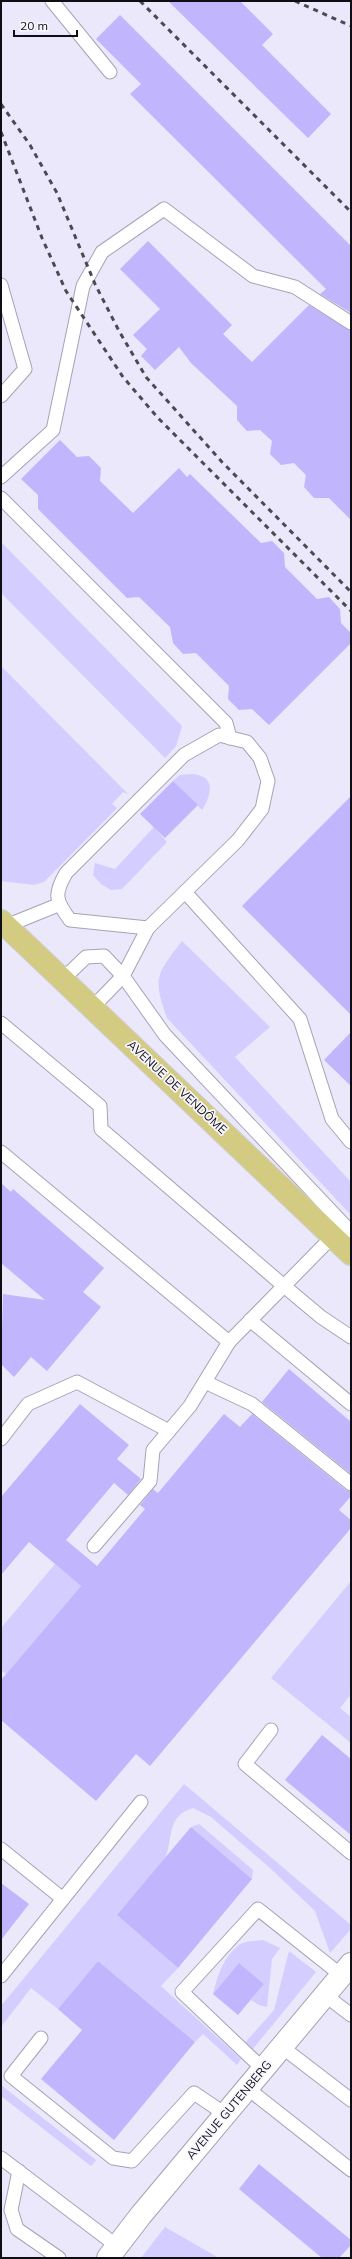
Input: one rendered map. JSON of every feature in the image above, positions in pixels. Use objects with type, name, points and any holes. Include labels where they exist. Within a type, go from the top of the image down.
[{"type":"main road","name":"AVENUE DE VENDÔME","points":[[3,924],[342,1236],[351,1254]]},
{"type":"main road","name":"AVENUE GUTENBERG","points":[[113,2252],[346,1969]]},
{"type":"lane","points":[[52,1],[110,72]]},
{"type":"lane","points":[[1,477],[53,430],[83,286],[102,252],[164,209],[253,276],[295,286],[351,323]]},
{"type":"lane","points":[[1,285],[25,369],[1,396]]},
{"type":"lane","points":[[1,498],[226,723],[230,738]]},
{"type":"lane","points":[[93,1007],[123,976],[148,928],[238,840],[262,809],[268,781],[260,758],[246,742],[219,735],[184,754],[66,873],[57,889],[58,905],[70,920],[148,928]]},
{"type":"lane","points":[[185,892],[300,1019],[332,1119],[351,1142]]},
{"type":"lane","points":[[3,924],[58,905]]},
{"type":"lane","points":[[63,979],[86,957],[104,956],[123,976],[165,1035],[349,1230],[284,1286],[229,1342],[190,1406],[153,1450],[150,1481],[94,1546]]},
{"type":"lane","points":[[1,1023],[100,1106],[101,1129],[284,1286],[321,1316],[351,1337]]},
{"type":"lane","points":[[1,1152],[229,1342]]},
{"type":"lane","points":[[250,1320],[351,1404]]},
{"type":"lane","points":[[1,1439],[28,1404],[77,1382],[169,1431]]},
{"type":"lane","points":[[205,1382],[252,1404],[351,1484]]},
{"type":"lane","points":[[271,1730],[245,1764],[351,1853]]},
{"type":"lane","points":[[1,1976],[141,1802]]},
{"type":"lane","points":[[1,1849],[63,1899]]},
{"type":"lane","points":[[263,2069],[182,1992],[258,1909],[346,1969]]},
{"type":"lane","points":[[325,1995],[351,2015]]},
{"type":"lane","points":[[41,2038],[11,2076],[113,2158],[132,2162],[194,2093],[226,2114]]},
{"type":"lane","points":[[282,2047],[351,2100]]},
{"type":"lane","points":[[247,2088],[351,2170]]},
{"type":"lane","points":[[1,2158],[19,2171],[113,2252]]},
{"type":"lane","points":[[19,2171],[11,2210],[17,2229],[59,2258]]},
{"type":"shaded area","points":[[1,542],[182,726],[176,746],[165,758],[1,593]]},
{"type":"shaded area","points":[[1,666],[128,794],[123,792],[112,804],[117,808],[44,882],[34,885],[1,881]]},
{"type":"shaded area","points":[[180,775],[200,775],[205,778],[210,787],[208,798],[202,810],[173,781]]},
{"type":"shaded area","points":[[154,827],[167,842],[122,889],[111,890],[101,884],[93,875],[95,863],[115,869]]},
{"type":"shaded area","points":[[182,941],[270,1027],[235,1057],[351,1182],[351,1215],[167,1018],[160,993],[160,976],[167,961]]},
{"type":"shaded area","points":[[55,1564],[81,1586],[6,1674],[1,1670],[1,1628]]},
{"type":"shaded area","points":[[351,1581],[351,1694],[340,1708],[351,1717],[351,1743],[271,1678]]},
{"type":"shaded area","points":[[184,1784],[351,1925],[351,1929],[330,1953],[315,1911],[270,1868],[211,1817],[193,1808],[178,1816],[172,1828],[168,1850],[162,1863],[117,1915],[178,1968],[161,1986],[241,2059],[237,2065],[203,2034],[195,2042],[98,1961],[58,2009],[31,1988],[1,2027],[1,2006]]},
{"type":"shaded area","points":[[199,1824],[253,1870],[252,1879],[191,1827]]},
{"type":"shaded area","points":[[263,1940],[280,1948],[272,1959],[267,2007],[259,2005],[251,2000],[264,1984],[239,1963],[213,1994],[222,1967],[229,1955],[239,1945],[250,1941]]},
{"type":"shaded area","points":[[289,1951],[316,1972],[252,2050],[244,2044],[274,2010]]},
{"type":"shaded area","points":[[1,2085],[96,2160],[91,2166],[1,2096]]},
{"type":"shaded area","points":[[165,2227],[219,2258],[141,2258]]},
{"type":"building","points":[[168,1],[240,1],[273,34],[262,45],[331,114],[308,138]]},
{"type":"building","points":[[120,15],[351,246],[351,313],[320,294],[326,289],[130,94],[141,84],[96,39]]},
{"type":"building","points":[[148,241],[232,325],[223,334],[252,362],[309,305],[351,331],[351,520],[329,498],[314,498],[304,487],[306,475],[294,463],[281,465],[270,454],[272,441],[260,430],[247,431],[237,420],[237,406],[191,363],[179,347],[155,370],[141,356],[147,349],[133,335],[160,309],[120,269]]},
{"type":"building","points":[[60,440],[77,457],[89,456],[101,468],[100,481],[133,513],[179,468],[187,477],[190,474],[261,543],[272,541],[284,553],[285,567],[317,599],[329,597],[340,609],[341,623],[351,633],[351,643],[269,725],[252,709],[239,710],[228,699],[229,686],[196,653],[183,654],[173,643],[170,627],[139,597],[127,598],[38,509],[38,495],[21,479]]},
{"type":"building","points":[[173,781],[198,805],[165,838],[140,814]]},
{"type":"building","points":[[351,796],[351,1015],[242,906]]},
{"type":"building","points":[[351,1032],[351,1086],[324,1060]]},
{"type":"building","points":[[1,1183],[11,1192],[13,1189],[104,1268],[83,1292],[101,1307],[47,1371],[31,1357],[14,1377],[1,1364],[3,1294],[45,1300],[1,1263]]},
{"type":"building","points":[[289,1369],[351,1422],[351,1474],[262,1402]]},
{"type":"building","points":[[80,1404],[129,1445],[117,1459],[141,1479],[128,1495],[114,1483],[66,1540],[97,1566],[145,1509],[140,1505],[153,1489],[158,1493],[224,1414],[240,1427],[252,1414],[346,1490],[351,1492],[351,1496],[339,1510],[351,1520],[351,1528],[150,1766],[136,1754],[96,1801],[1,1720],[1,1680],[81,1586],[29,1542],[1,1575],[1,1497]]},
{"type":"building","points":[[322,1735],[351,1759],[351,1835],[285,1780]]},
{"type":"building","points":[[191,1827],[252,1879],[178,1968],[117,1915]]},
{"type":"building","points":[[1,1883],[29,1904],[1,1940]]},
{"type":"building","points":[[98,1961],[195,2042],[114,2140],[41,2079],[82,2030],[58,2009]]},
{"type":"building","points":[[239,1963],[264,1984],[238,2015],[213,1994]]},
{"type":"building","points":[[259,2164],[351,2240],[351,2245],[339,2258],[322,2258],[239,2189]]},
{"type":"railway","points":[[140,1],[351,212]]},
{"type":"railway","points":[[295,1],[351,26]]},
{"type":"railway","points":[[1,104],[30,145],[57,193],[95,284],[119,331],[146,377],[222,462],[351,592]]},
{"type":"railway","points":[[1,132],[42,238],[66,291],[123,377],[158,418],[351,611]]}]
